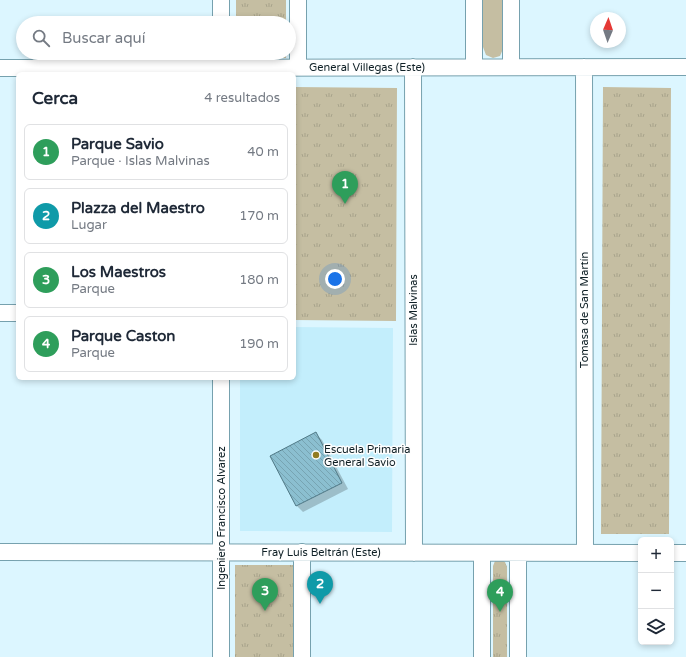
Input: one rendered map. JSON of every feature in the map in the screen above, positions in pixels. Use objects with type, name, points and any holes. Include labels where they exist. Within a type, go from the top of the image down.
[{"type":"street","points":[[221,0],[221,16]]},
{"type":"street","points":[[298,0],[298,67]]},
{"type":"street","points":[[474,0],[474,67]]},
{"type":"street","points":[[511,0],[511,67]]},
{"type":"street","name":"General Villegas (Este)","points":[[0,68],[221,65],[298,67],[686,67]]},
{"type":"street","name":"Islas Malvinas","points":[[413,67],[414,552]]},
{"type":"street","name":"Tomasa de San Martín","points":[[584,67],[585,553]]},
{"type":"street","points":[[0,313],[16,313]]},
{"type":"street","name":"Ingeniero Francisco Alvarez","points":[[221,380],[221,657]]},
{"type":"street","name":"Fray Luis Beltrán (Este)","points":[[0,552],[638,553]]},
{"type":"street","points":[[302,552],[302,657]]},
{"type":"street","points":[[482,553],[482,657]]},
{"type":"street","points":[[518,553],[518,657]]},
{"type":"street","points":[[674,553],[686,553]]},
{"type":"shaded area","name":"Escuela Primaria General Savio","points":[[296,327],[393,328],[392,532],[240,531],[240,380],[296,380]]},
{"type":"green space","points":[[236,0],[286,0],[286,16],[236,16]]},
{"type":"green space","points":[[483,0],[503,0],[503,49],[500,56],[493,58],[486,55],[483,47]]},
{"type":"green space","points":[[296,87],[397,88],[396,321],[296,320]]},
{"type":"green space","points":[[603,87],[671,88],[669,534],[601,534]]},
{"type":"green space","points":[[500,559],[505,562],[507,567],[507,657],[493,657],[493,566],[495,561]]},
{"type":"green space","points":[[235,565],[296,565],[295,657],[235,657]]},
{"type":"building","points":[[316,432],[342,483],[296,506],[270,456]]},
{"type":"place","name":"Parque Savio","points":[[345,204]]},
{"type":"place","name":"Escuela Primaria General Savio","points":[[316,455]]},
{"type":"place","name":"Plazza del Maestro","points":[[320,604]]},
{"type":"place","name":"Los Maestros","points":[[265,611]]},
{"type":"place","name":"Parque Caston","points":[[500,612]]}]
